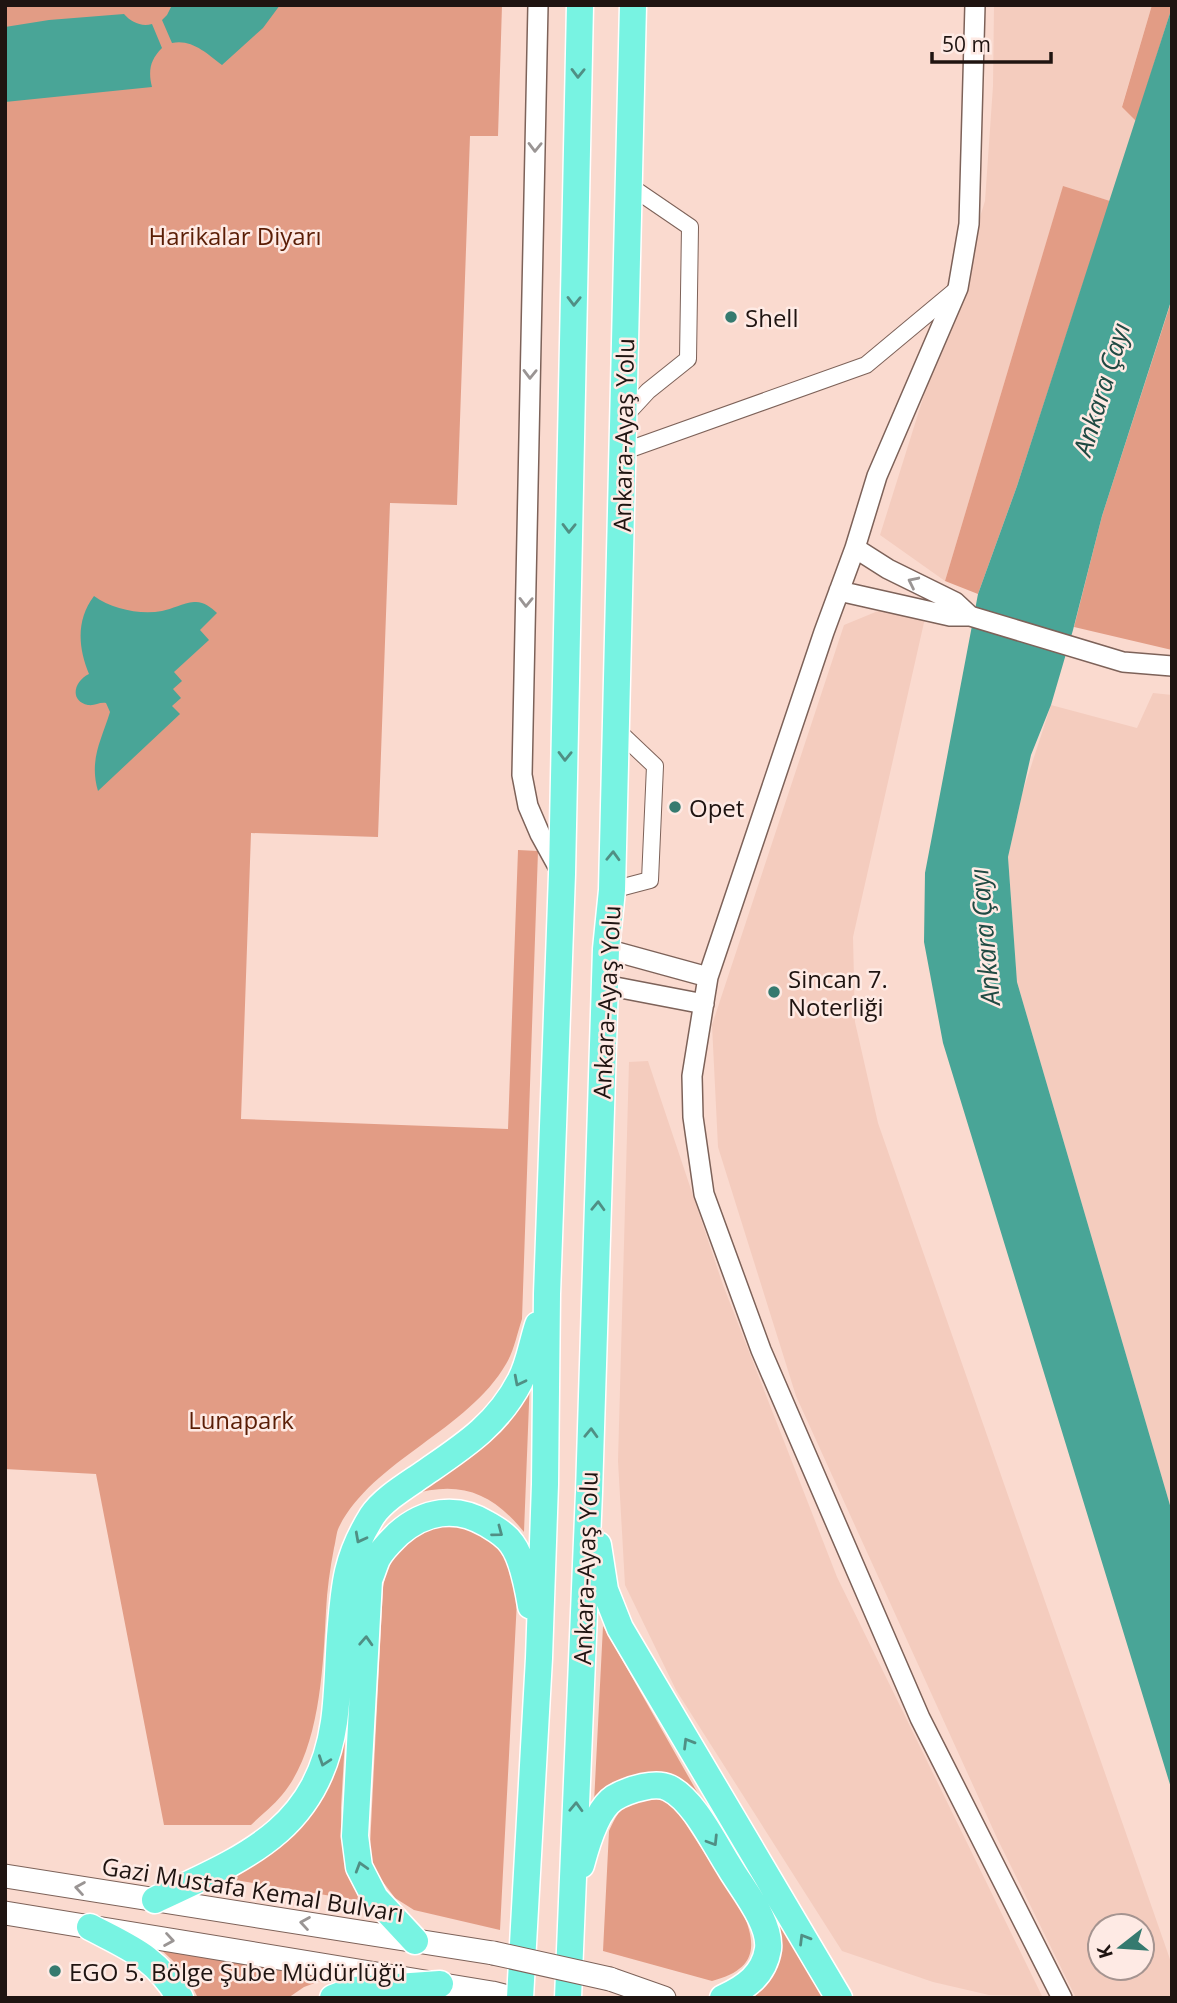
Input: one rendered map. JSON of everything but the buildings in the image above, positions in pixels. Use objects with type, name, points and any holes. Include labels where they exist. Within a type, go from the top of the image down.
[{"type":"highway","name":"Ankara-Ayaş Yolu","points":[[520,1998],[539,1658],[545,1484],[547,1294],[562,874],[580,5]]},
{"type":"highway","name":"Ankara-Ayaş Yolu","points":[[568,1998],[589,1492],[605,985],[612,890],[633,5]]},
{"type":"highway","points":[[155,1900],[260,1846],[289,1821],[305,1802],[327,1755],[334,1722],[344,1582],[355,1546],[374,1512],[494,1421],[521,1380],[547,1294]]},
{"type":"highway","points":[[589,1492],[605,1590],[620,1628],[839,1998]]},
{"type":"highway","points":[[415,1941],[375,1898],[359,1867],[355,1836],[369,1580],[377,1558],[387,1544],[410,1523],[432,1514],[458,1513],[478,1518],[503,1533],[514,1546],[525,1577],[539,1658]]},
{"type":"highway","points":[[572,1900],[586,1845],[603,1810],[612,1799],[636,1788],[654,1784],[669,1788],[691,1806],[760,1915],[768,1945],[766,1956],[754,1979],[723,1998]]},
{"type":"highway","points":[[90,1927],[147,1958],[169,1979],[180,1998]]},
{"type":"highway","points":[[333,1998],[354,1990],[440,1984]]},
{"type":"main road","name":"Gazi Mustafa Kemal Bulvarı","points":[[5,1876],[493,1953],[610,1979],[664,1998]]},
{"type":"main road","points":[[5,1913],[502,1995]]},
{"type":"street","points":[[538,5],[522,775],[528,806],[562,874]]},
{"type":"street","points":[[975,5],[968,224],[958,288],[877,476],[855,548],[708,976],[692,1076],[693,1117],[704,1194],[761,1350],[920,1718],[1062,1998]]},
{"type":"street","points":[[624,417],[648,391],[688,359],[690,226],[629,186]]},
{"type":"street","points":[[622,452],[866,365],[958,288]]},
{"type":"street","points":[[855,548],[888,569],[955,602],[971,615]]},
{"type":"street","points":[[839,590],[950,616],[971,615],[1123,662],[1172,666]]},
{"type":"street","points":[[612,890],[650,880],[655,766],[617,730]]},
{"type":"street","points":[[607,949],[708,976]]},
{"type":"street","points":[[639,991],[648,978],[648,960]]},
{"type":"street","points":[[605,985],[704,1004]]},
{"type":"shaded area","points":[[994,5],[1152,5],[1122,106],[1136,121],[1110,201],[1063,187],[945,581],[880,535],[985,201],[993,86]]},
{"type":"shaded area","points":[[878,611],[925,618],[853,937],[855,1022],[878,1123],[1153,1912],[1086,1912],[1086,1982],[1156,1982],[1156,1919],[1172,1965],[1172,1998],[1076,1998],[997,1838],[796,1396],[718,1147],[712,1025],[844,625]]},
{"type":"shaded area","points":[[1153,693],[1172,695],[1172,1512],[1017,982],[1008,857],[1022,794],[1051,705],[1137,728]]},
{"type":"shaded area","points":[[648,1061],[723,1285],[837,1577],[1042,1996],[989,1995],[933,1982],[842,1951],[676,1690],[625,1585],[618,1461],[629,1062]]},
{"type":"green space","name":"Harikalar Diyarı","points":[[5,5],[502,5],[498,136],[470,136],[457,505],[390,503],[378,837],[251,833],[241,1119],[508,1129],[518,850],[538,851],[522,1319],[509,1359],[489,1387],[469,1408],[374,1483],[354,1504],[339,1527],[329,1579],[321,1682],[312,1732],[295,1777],[278,1799],[251,1825],[164,1825],[96,1474],[5,1469]]},
{"type":"green space","points":[[1152,5],[1172,7],[1136,121],[1122,107]]},
{"type":"green space","points":[[1063,186],[1110,201],[1017,486],[978,594],[945,581]]},
{"type":"green space","points":[[1172,299],[1172,650],[1074,627],[1102,516]]},
{"type":"green space","points":[[530,1378],[524,1532],[500,1507],[473,1493],[444,1489],[410,1495]]},
{"type":"green space","points":[[461,1524],[490,1536],[501,1546],[511,1569],[517,1600],[500,1930],[414,1910],[395,1898],[377,1874],[371,1860],[383,1587],[389,1559],[402,1544],[431,1527]]},
{"type":"green space","points":[[603,1626],[717,1827],[686,1791],[594,1803]]},
{"type":"green space","points":[[346,1722],[341,1808],[342,1841],[350,1869],[367,1902],[218,1877],[251,1859]]},
{"type":"green space","points":[[650,1798],[661,1798],[676,1809],[743,1913],[751,1938],[749,1957],[736,1971],[726,1976],[712,1981],[603,1951],[609,1831],[620,1811]]},
{"type":"green space","points":[[771,1911],[828,1998],[752,1998],[765,1983]]},
{"type":"green space","points":[[156,1945],[339,1974],[304,1987],[288,1998],[198,1998],[185,1972]]},
{"type":"water","points":[[172,5],[280,5],[263,28],[222,65],[192,45],[172,43],[162,20]]},
{"type":"water","name":"Ankara Çayı","points":[[1172,7],[1172,298],[1102,516],[1051,705],[1031,755],[1008,857],[1017,982],[1172,1512],[1172,1791],[943,1043],[924,942],[925,873],[978,594],[1017,486]]},
{"type":"water","points":[[124,14],[136,23],[152,24],[162,48],[151,66],[152,87],[5,102],[5,27],[49,20]]},
{"type":"water","points":[[94,596],[118,608],[136,611],[162,611],[197,602],[207,605],[217,613],[200,630],[209,640],[174,672],[182,681],[173,689],[181,698],[172,706],[180,714],[98,791],[95,760],[110,712],[106,703],[82,703],[76,695],[80,681],[89,674],[81,634],[84,615]]},
{"type":"place","name":"Shell","points":[[731,317]]},
{"type":"place","name":"Opet","points":[[675,807]]},
{"type":"place","name":"Sincan 7. Noterliği","points":[[774,992]]},
{"type":"place","name":"EGO 5. Bölge Şube Müdürlüğü","points":[[55,1971]]},
{"type":"park label","name":"Lunapark","points":[[241,1419]]}]
